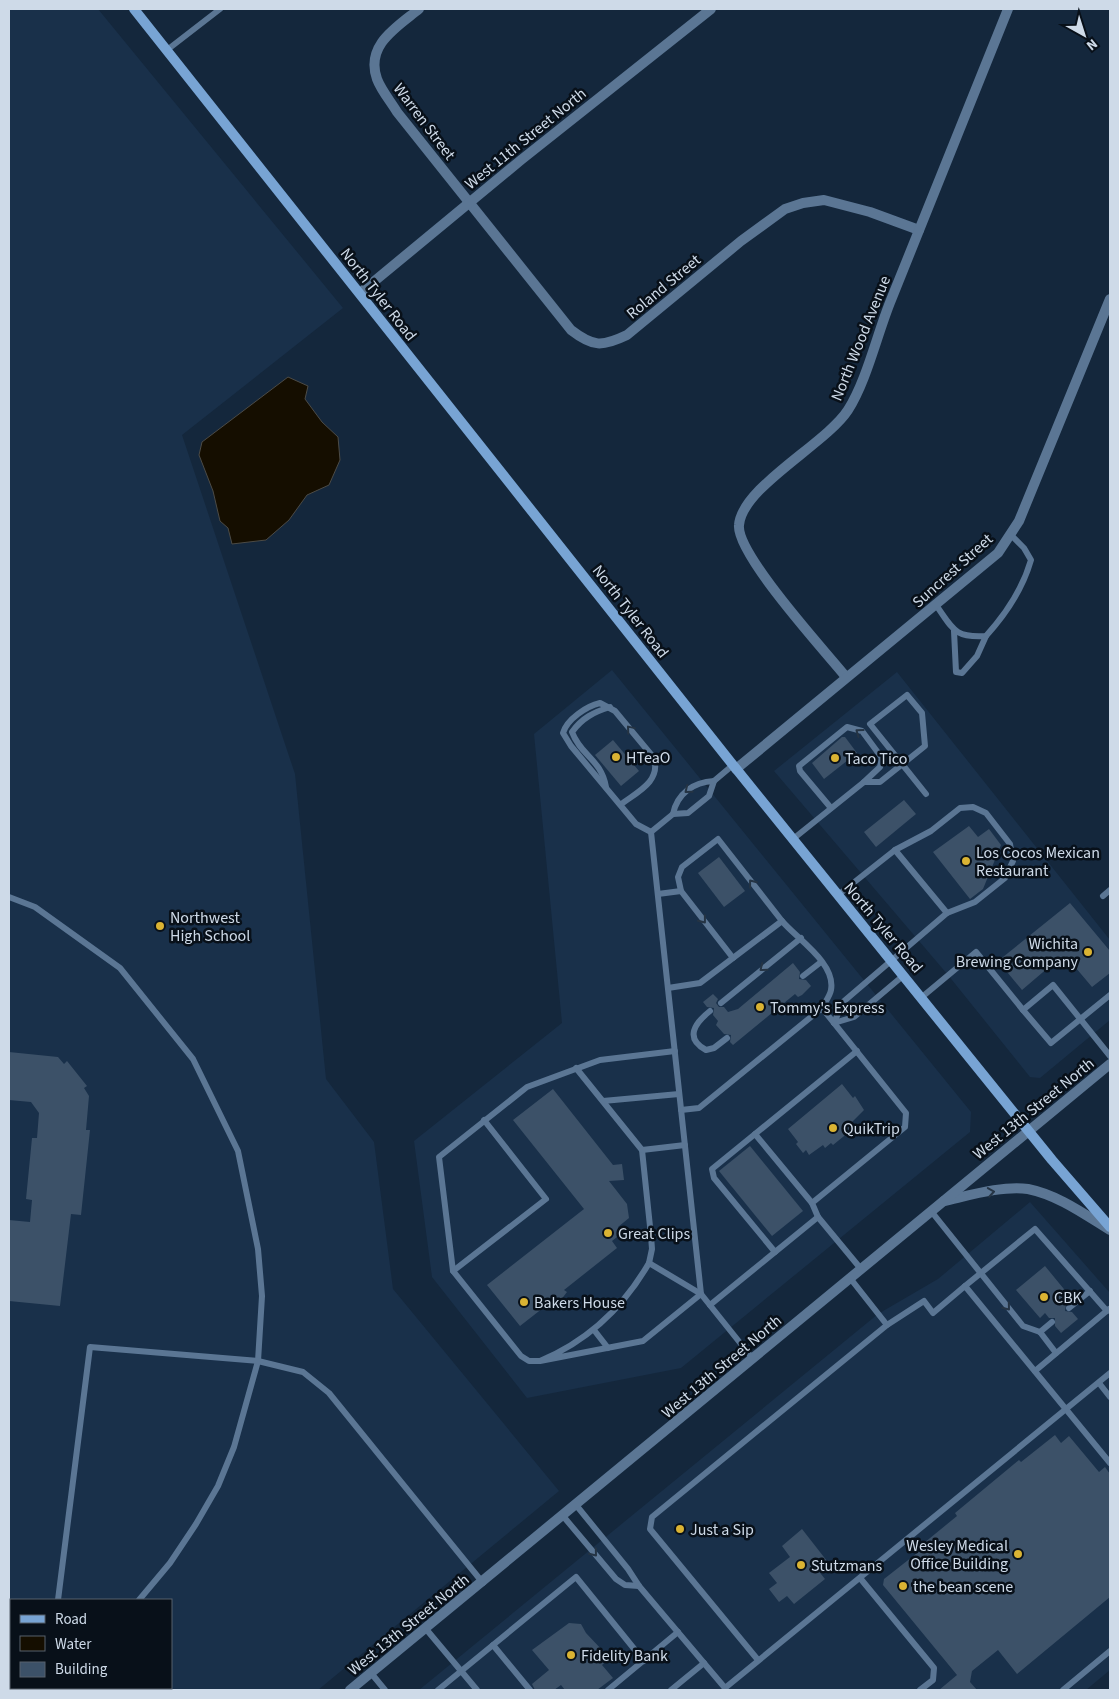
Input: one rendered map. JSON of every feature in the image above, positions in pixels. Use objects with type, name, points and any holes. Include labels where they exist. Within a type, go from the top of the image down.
[{"type":"main road","name":"North Tyler Road","points":[[134,9],[735,767],[922,996],[1028,1131],[1110,1228]]},
{"type":"street","name":"Warren Street","points":[[419,9],[382,40],[375,57],[377,80],[397,112],[469,203]]},
{"type":"street","name":"West 11th Street North","points":[[360,293],[711,9]]},
{"type":"street","name":"North Wood Avenue","points":[[846,677],[764,576],[740,538],[739,524],[742,513],[761,488],[838,424],[848,410],[1008,9]]},
{"type":"street","name":"Roland Street","points":[[469,203],[571,330],[585,341],[608,344],[627,335],[646,321],[741,241],[784,209],[803,203],[824,200],[870,212],[920,230]]},
{"type":"street","name":"Suncrest Street","points":[[735,767],[998,553],[1019,521],[1061,423],[1110,298]]},
{"type":"street","name":"West 13th Street North","points":[[350,1690],[564,1516],[1110,1064]]},
{"type":"street","points":[[943,1201],[995,1191],[1026,1189],[1059,1199],[1110,1228]]},
{"type":"lane","points":[[167,50],[220,9]]},
{"type":"lane","points":[[936,605],[954,631],[956,672],[962,673],[977,656],[986,636],[999,622],[1026,578],[1031,560],[1024,548],[1011,535]]},
{"type":"lane","points":[[954,631],[970,637],[986,636]]},
{"type":"lane","points":[[864,782],[880,782],[902,764],[925,746],[922,713],[907,695],[870,724],[902,764],[926,794]]},
{"type":"lane","points":[[620,805],[653,780],[656,766],[654,758],[610,707],[600,703],[591,705],[565,725],[563,733],[606,788],[620,805],[636,824],[651,832]]},
{"type":"lane","points":[[793,839],[864,782],[880,767],[882,758],[862,731],[847,727],[799,766],[800,771],[831,808]]},
{"type":"lane","points":[[673,814],[676,800],[699,781],[714,781],[735,767]]},
{"type":"lane","points":[[651,832],[673,814],[688,813],[709,796],[714,781]]},
{"type":"lane","points":[[834,1023],[843,1002],[891,960],[947,913],[975,902],[1005,878],[1013,861],[1010,844],[986,813],[973,807],[960,808],[930,832],[895,850],[838,895]]},
{"type":"lane","points":[[651,832],[701,1294]]},
{"type":"lane","points":[[681,1110],[699,1108],[822,1008],[831,991],[830,974],[801,938],[789,930],[718,839],[682,867],[678,877],[681,891],[733,958]]},
{"type":"lane","points":[[895,850],[947,913]]},
{"type":"lane","points":[[1103,896],[1110,890]]},
{"type":"lane","points":[[658,894],[681,891]]},
{"type":"lane","points":[[9,897],[35,907],[120,968],[193,1059],[238,1151],[258,1249],[262,1296],[258,1361],[234,1447],[218,1486],[170,1563],[140,1599]]},
{"type":"lane","points":[[668,988],[700,983],[782,921]]},
{"type":"lane","points":[[721,1003],[801,938]]},
{"type":"lane","points":[[922,996],[976,952],[1050,1043],[1110,995]]},
{"type":"lane","points":[[803,976],[821,962]]},
{"type":"lane","points":[[834,1023],[854,1017],[904,975]]},
{"type":"lane","points":[[1023,1010],[1053,986],[1110,1056]]},
{"type":"lane","points":[[812,1203],[905,1127],[906,1113],[822,1008]]},
{"type":"lane","points":[[710,1011],[700,1019],[695,1027],[693,1036],[697,1046],[706,1050],[714,1048],[727,1038]]},
{"type":"lane","points":[[675,1051],[600,1060],[527,1087],[439,1157],[453,1271],[521,1356],[529,1361],[540,1361],[643,1341],[701,1294]]},
{"type":"lane","points":[[774,1252],[714,1178],[712,1169],[857,1051]]},
{"type":"lane","points":[[540,1361],[577,1342],[594,1330],[625,1300],[649,1263],[652,1249],[642,1150],[576,1068]]},
{"type":"lane","points":[[603,1101],[679,1094]]},
{"type":"lane","points":[[453,1271],[546,1199],[484,1120]]},
{"type":"lane","points":[[755,1134],[812,1203],[818,1217],[861,1269]]},
{"type":"lane","points":[[642,1150],[685,1145]]},
{"type":"lane","points":[[931,1211],[1023,1326],[1040,1332],[1056,1353]]},
{"type":"lane","points":[[710,1305],[818,1217]]},
{"type":"lane","points":[[758,1660],[650,1529],[652,1517],[887,1325],[924,1301],[933,1313],[1035,1229],[1109,1310],[1035,1372]]},
{"type":"lane","points":[[649,1263],[701,1294],[753,1358]]},
{"type":"lane","points":[[850,1278],[887,1325]]},
{"type":"lane","points":[[965,1286],[1110,1463]]},
{"type":"lane","points":[[1069,1308],[1090,1291]]},
{"type":"lane","points":[[1040,1332],[1052,1322]]},
{"type":"lane","points":[[594,1330],[608,1348]]},
{"type":"lane","points":[[58,1599],[90,1347],[258,1361],[303,1372],[329,1393],[483,1582]]},
{"type":"lane","points":[[576,1505],[723,1689],[1110,1373]]},
{"type":"lane","points":[[1099,1383],[1110,1397]]},
{"type":"lane","points":[[564,1516],[616,1579],[625,1585],[639,1586]]},
{"type":"lane","points":[[438,1690],[576,1577],[644,1661]]},
{"type":"lane","points":[[860,1578],[934,1668],[933,1680],[920,1690]]},
{"type":"lane","points":[[426,1628],[476,1690]]},
{"type":"lane","points":[[608,1690],[678,1632]]},
{"type":"lane","points":[[493,1646],[530,1690]]},
{"type":"lane","points":[[1063,1690],[1110,1651]]},
{"type":"lane","points":[[671,1690],[704,1663]]},
{"type":"lane","points":[[371,1673],[385,1690]]},
{"type":"shaded area","name":"Northwest High School","points":[[9,9],[98,9],[343,308],[182,435],[295,774],[326,1079],[374,1142],[393,1289],[559,1491],[318,1690],[9,1690]]},
{"type":"shaded area","points":[[612,670],[971,1112],[970,1132],[681,1368],[527,1398],[432,1277],[414,1141],[562,1023],[534,734]]},
{"type":"shaded area","points":[[897,672],[1110,940],[1110,1020],[1040,1078],[1030,1077],[948,975],[774,771]]},
{"type":"shaded area","points":[[1030,1202],[1110,1293],[1110,1670],[1086,1690],[419,1690],[878,1314],[938,1279]]},
{"type":"water","points":[[288,377],[308,386],[305,399],[322,422],[338,437],[340,460],[329,485],[307,495],[289,520],[266,540],[232,544],[228,528],[220,521],[213,491],[199,455],[202,442]]},
{"type":"building","name":"Taco Tico","points":[[842,737],[845,737],[857,753],[824,779],[812,763]]},
{"type":"building","points":[[613,740],[639,771],[621,786],[595,755]]},
{"type":"building","points":[[904,800],[916,814],[876,847],[864,832]]},
{"type":"building","name":"Los Cocos Mexican Restaurant","points":[[969,826],[978,837],[989,829],[1001,845],[983,889],[970,899],[933,852]]},
{"type":"building","points":[[719,857],[745,891],[724,907],[698,873]]},
{"type":"building","points":[[1070,903],[1110,951],[1110,973],[1092,987],[1070,961],[1056,961],[1022,990],[998,961]]},
{"type":"building","name":"Tommy's Express","points":[[793,963],[800,972],[799,979],[806,980],[811,986],[798,997],[795,994],[733,1045],[730,1042],[731,1035],[724,1034],[716,1025],[718,1021],[713,1015],[714,1008],[707,1007],[703,1002],[713,994],[718,999],[716,1003],[719,1007],[724,1007],[728,1012],[738,1009]]},
{"type":"building","points":[[9,1052],[58,1057],[64,1064],[67,1061],[87,1086],[84,1088],[89,1096],[86,1130],[90,1130],[81,1215],[71,1214],[60,1306],[9,1301],[9,1220],[30,1222],[32,1200],[26,1199],[32,1138],[37,1138],[39,1113],[31,1102],[9,1100]]},
{"type":"building","points":[[842,1084],[853,1098],[855,1096],[864,1110],[851,1123],[853,1126],[848,1130],[849,1132],[833,1145],[831,1143],[825,1148],[823,1145],[809,1155],[806,1150],[803,1153],[796,1144],[798,1142],[788,1129]]},
{"type":"building","points":[[553,1089],[613,1165],[622,1164],[624,1180],[609,1181],[627,1204],[629,1218],[618,1227],[622,1233],[612,1241],[617,1248],[564,1290],[567,1292],[557,1305],[552,1301],[520,1326],[487,1285],[584,1209],[513,1120]]},
{"type":"building","points":[[750,1146],[803,1211],[772,1236],[719,1171]]},
{"type":"building","name":"CBK","points":[[1045,1266],[1068,1294],[1062,1300],[1066,1304],[1065,1311],[1072,1312],[1078,1319],[1061,1333],[1055,1326],[1055,1318],[1049,1318],[1045,1313],[1040,1318],[1016,1290]]},
{"type":"building","name":"Wesley Medical Office Building","points":[[1055,1435],[1061,1443],[1069,1436],[1099,1472],[1105,1467],[1110,1474],[1110,1597],[1017,1674],[998,1650],[972,1671],[970,1682],[977,1690],[939,1690],[957,1675],[883,1585],[884,1579],[926,1546],[924,1543],[957,1516],[955,1513],[1019,1460],[1021,1462]]},
{"type":"building","name":"Stutzmans","points":[[802,1529],[827,1561],[817,1569],[825,1579],[794,1604],[787,1596],[779,1602],[769,1589],[777,1583],[769,1573],[790,1557],[782,1546]]},
{"type":"building","name":"Fidelity Bank","points":[[569,1623],[581,1624],[586,1633],[609,1658],[602,1665],[613,1678],[597,1690],[565,1690],[561,1685],[554,1690],[535,1690],[532,1684],[549,1670],[532,1650]]},
{"type":"place","name":"HTeaO","points":[[616,757]]},
{"type":"place","name":"Taco Tico","points":[[835,758]]},
{"type":"place","name":"Los Cocos Mexican Restaurant","points":[[966,861]]},
{"type":"place","name":"Northwest High School","points":[[160,926]]},
{"type":"place","name":"Wichita Brewing Company","points":[[1088,952]]},
{"type":"place","name":"Tommy's Express","points":[[760,1007]]},
{"type":"place","name":"QuikTrip","points":[[833,1128]]},
{"type":"place","name":"Great Clips","points":[[608,1233]]},
{"type":"place","name":"CBK","points":[[1044,1297]]},
{"type":"place","name":"Bakers House","points":[[524,1302]]},
{"type":"place","name":"Just a Sip","points":[[680,1529]]},
{"type":"place","name":"Wesley Medical Office Building","points":[[1018,1554]]},
{"type":"place","name":"Stutzmans","points":[[801,1565]]},
{"type":"place","name":"the bean scene","points":[[903,1586]]},
{"type":"place","name":"Fidelity Bank","points":[[571,1655]]}]
